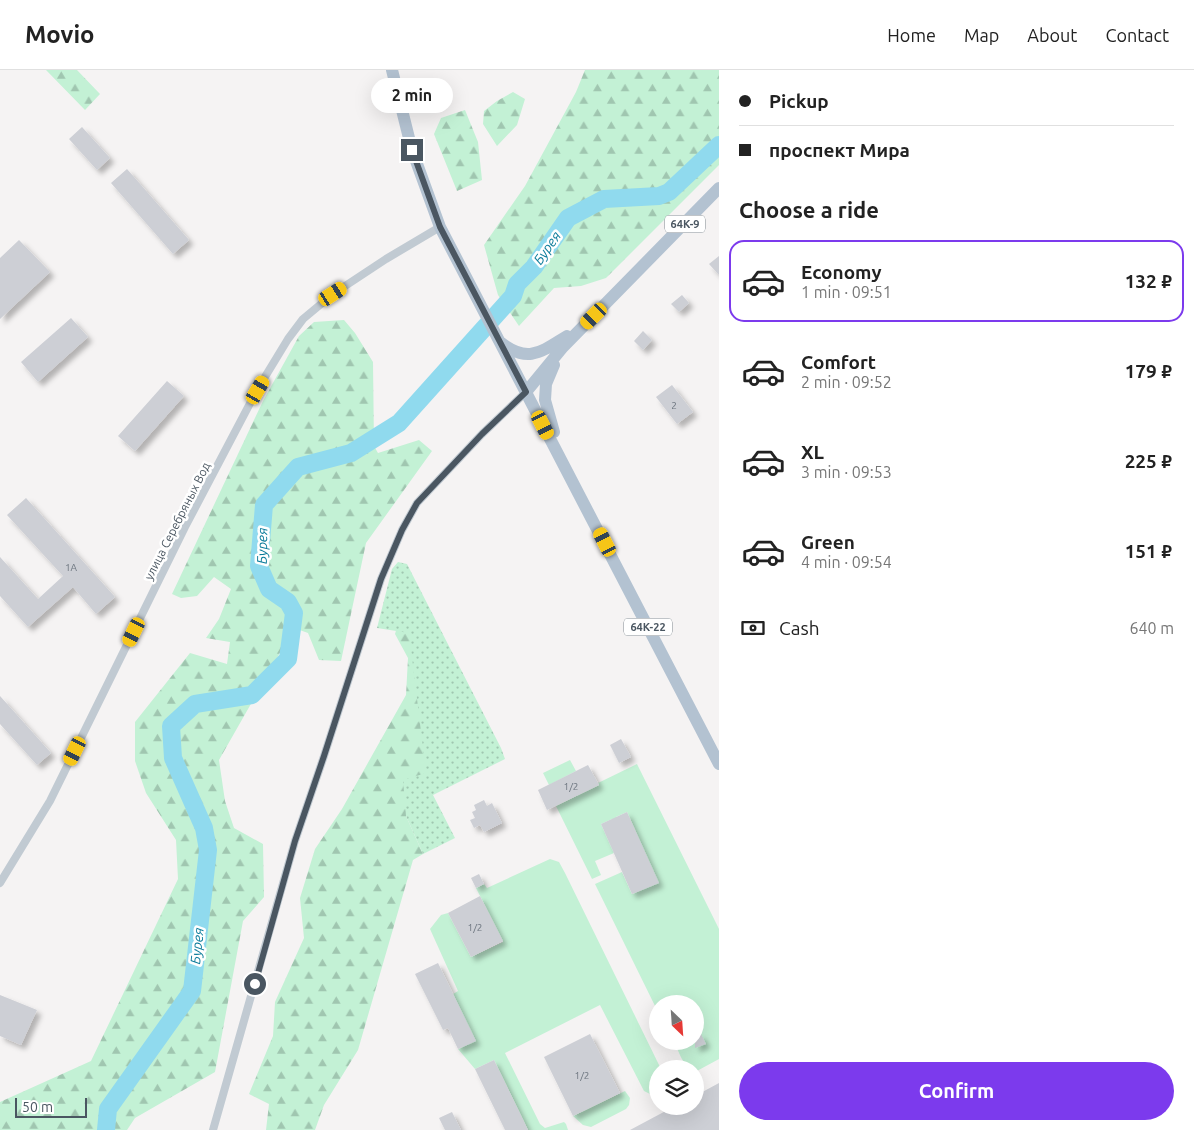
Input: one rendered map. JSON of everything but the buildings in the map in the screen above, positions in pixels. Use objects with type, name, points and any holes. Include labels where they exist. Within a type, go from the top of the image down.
[{"type":"main road","points":[[392,70],[412,150],[440,227],[526,392]]},
{"type":"main road","name":"64К-9","points":[[526,392],[560,351],[719,188]]},
{"type":"main road","points":[[496,337],[512,351],[526,355],[544,350],[582,328]]},
{"type":"main road","points":[[560,351],[546,384],[545,400],[550,421],[568,472]]},
{"type":"main road","name":"64К-22","points":[[526,392],[719,764]]},
{"type":"street","name":"улица Серебряных Вод","points":[[0,883],[50,801],[185,527],[258,390],[288,339],[303,320],[333,294],[386,259],[440,227]]},
{"type":"street","points":[[213,1130],[295,841],[381,579],[402,530],[417,503],[482,434],[526,392]]},
{"type":"green space","points":[[46,70],[77,70],[100,94],[85,110]]},
{"type":"green space","points":[[585,70],[719,70],[719,165],[606,278],[581,286],[554,288],[519,326],[498,295],[484,245],[525,186],[576,92]]},
{"type":"green space","points":[[513,92],[525,99],[517,125],[497,146],[483,124],[484,111]]},
{"type":"green space","points":[[465,110],[478,142],[482,180],[457,191],[434,134],[441,118]]},
{"type":"green space","points":[[344,320],[355,333],[373,362],[374,446],[378,453],[419,440],[432,451],[366,543],[341,661],[319,660],[308,633],[294,628],[219,760],[225,801],[234,828],[263,844],[264,897],[243,921],[215,1072],[135,1118],[127,1130],[0,1130],[0,1102],[91,1061],[178,879],[176,840],[146,793],[135,761],[135,722],[190,653],[227,664],[230,642],[206,638],[219,619],[231,589],[214,577],[197,596],[181,598],[172,594],[263,401],[299,336],[314,322]]},
{"type":"green space","points":[[398,562],[407,564],[505,759],[433,795],[455,838],[423,854],[406,816],[403,780],[426,773],[409,633],[377,628],[392,569]]},
{"type":"green space","points":[[404,603],[441,759],[406,816],[423,854],[413,860],[358,1050],[324,1105],[315,1130],[266,1130],[269,1104],[249,1094],[273,1036],[275,1002],[304,938],[300,898],[315,849],[342,809],[406,695],[408,658],[395,634]]},
{"type":"green space","points":[[570,760],[576,771],[549,785],[543,773]]},
{"type":"green space","points":[[637,764],[719,929],[719,1059],[704,1067],[704,1060],[683,1060],[678,1050],[704,1050],[704,995],[650,995],[595,884],[622,872],[632,894],[658,883],[627,812],[616,817],[629,845],[612,819],[601,824],[614,853],[595,861],[601,875],[592,879],[556,806],[599,785],[598,783]]},
{"type":"green space","points":[[550,859],[559,862],[649,1044],[649,1050],[652,1050],[657,1060],[649,1060],[649,1094],[644,1091],[600,1005],[505,1053],[540,1124],[545,1128],[564,1122],[568,1130],[528,1130],[494,1060],[475,1069],[458,1049],[475,1041],[453,994],[458,991],[430,929],[441,915],[448,913],[471,957],[503,942],[476,888],[484,884],[487,888]]},
{"type":"green space","points":[[625,1091],[630,1098],[626,1109],[591,1127],[583,1125],[573,1116]]},
{"type":"waterway","name":"Бурея","points":[[106,1130],[108,1109],[192,991],[208,850],[204,828],[173,758],[171,726],[195,704],[252,695],[288,659],[294,613],[288,602],[269,589],[259,566],[264,505],[298,467],[351,453],[399,423],[513,296],[517,284],[534,267],[568,218],[604,199],[659,196],[669,192],[719,145]]},
{"type":"route","points":[[255,984],[295,841],[381,579],[402,530],[417,503],[482,434],[526,392],[440,227],[412,150]]}]
